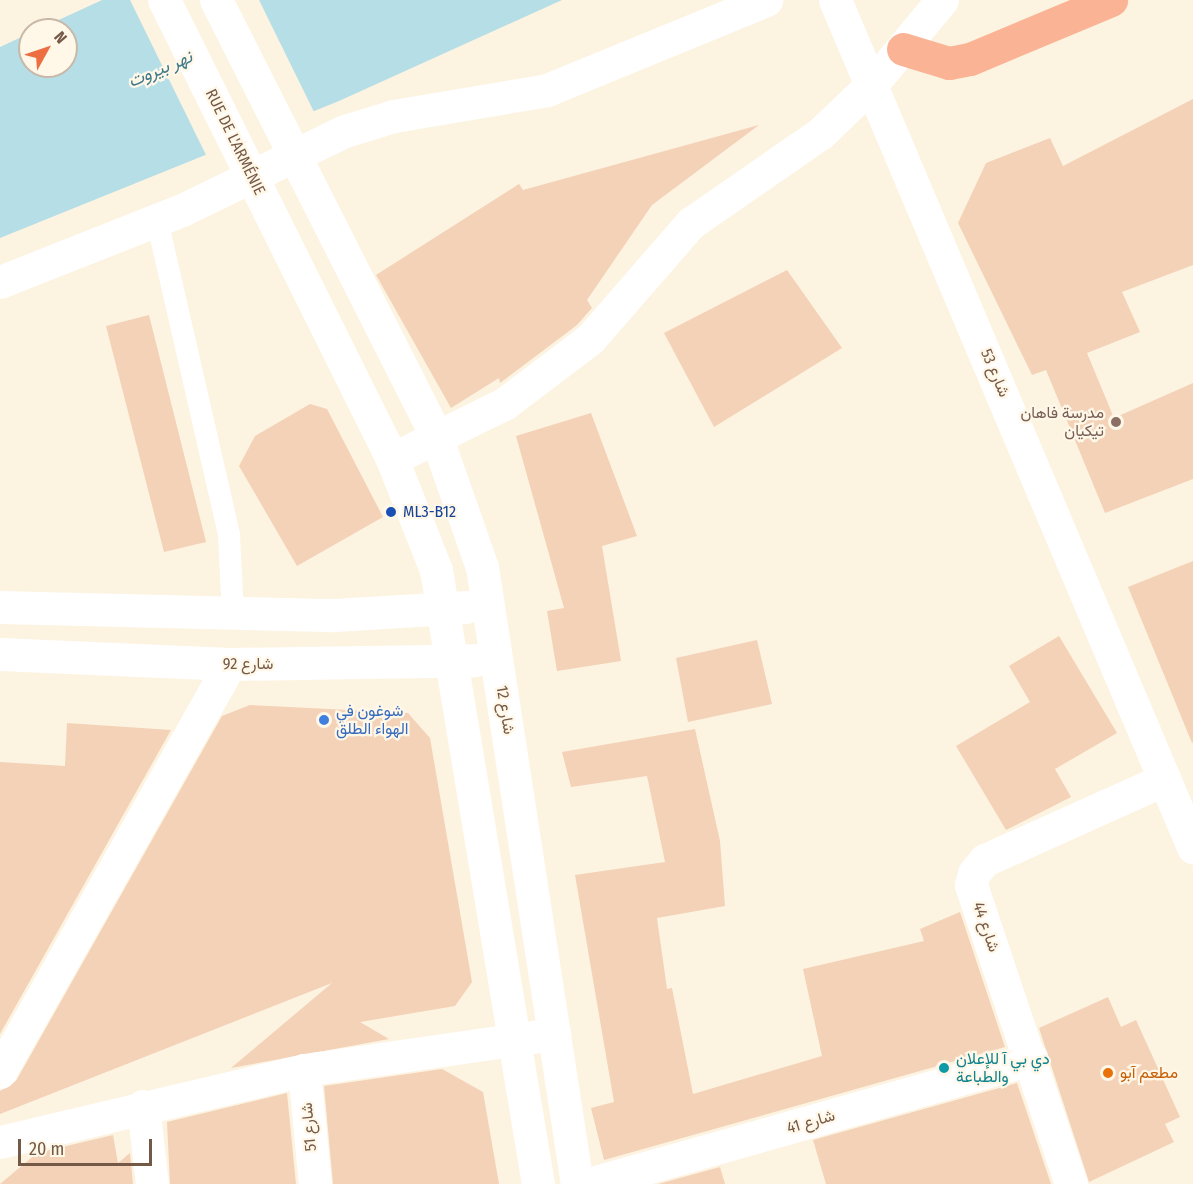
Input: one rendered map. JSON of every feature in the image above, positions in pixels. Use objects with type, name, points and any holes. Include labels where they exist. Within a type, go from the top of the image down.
[{"type":"highway","points":[[903,49],[949,63],[970,59],[1111,0]]},
{"type":"street","name":"RUE DE L'ARMÉNIE","points":[[164,0],[392,459]]},
{"type":"street","name":"شارع 12","points":[[216,0],[345,264],[436,436],[482,567],[577,1184]]},
{"type":"street","points":[[0,282],[157,220],[345,131],[394,116],[547,90],[766,0]]},
{"type":"street","name":"شارع 53","points":[[835,0],[873,83],[1193,847]]},
{"type":"street","points":[[538,1184],[445,609],[436,570],[392,459],[504,404],[590,339],[691,223],[821,133],[873,83],[942,0]]},
{"type":"street","points":[[0,607],[233,614],[445,609],[488,604]]},
{"type":"street","name":"شارع 92","points":[[0,654],[230,664],[453,662],[496,657]]},
{"type":"street","points":[[0,1072],[230,664]]},
{"type":"street","name":"شارع 44","points":[[1071,1184],[1032,1059],[971,885],[974,873],[985,860],[1165,779]]},
{"type":"street","points":[[0,1142],[143,1106],[304,1070],[554,1034]]},
{"type":"street","name":"شارع 41","points":[[589,1184],[1032,1059]]},
{"type":"street","name":"شارع 51","points":[[304,1070],[315,1184]]},
{"type":"street","points":[[143,1106],[152,1184]]},
{"type":"lane","points":[[157,220],[174,314],[229,535],[233,614]]},
{"type":"water","name":"نهر بيروت","points":[[102,0],[562,0],[339,101],[0,238],[0,47],[18,39],[18,78],[78,78],[78,18],[63,18]]},
{"type":"pier","points":[[130,0],[259,0],[315,114],[207,157]]},
{"type":"building","points":[[1193,99],[1193,265],[1122,292],[1140,332],[1087,353],[1114,418],[1193,383],[1193,479],[1105,513],[1046,370],[1032,375],[958,223],[986,163],[1050,138],[1063,166]]},
{"type":"building","points":[[759,125],[652,205],[587,300],[592,308],[577,325],[500,383],[499,378],[451,408],[376,275],[519,184],[523,190]]},
{"type":"building","points":[[787,270],[842,348],[714,427],[664,333]]},
{"type":"building","points":[[149,315],[206,542],[164,552],[106,326]]},
{"type":"building","points":[[310,404],[327,409],[383,517],[297,566],[239,466],[255,436]]},
{"type":"building","points":[[591,413],[637,536],[602,546],[621,661],[557,671],[547,611],[564,608],[516,436]]},
{"type":"building","points":[[1193,561],[1193,742],[1192,743],[1128,587]]},
{"type":"building","points":[[1059,636],[1117,733],[1055,769],[1071,797],[1006,830],[956,746],[1030,702],[1009,666]]},
{"type":"building","points":[[757,640],[772,704],[688,722],[676,658]]},
{"type":"building","points":[[250,705],[408,713],[430,738],[472,982],[455,1006],[360,1022],[389,1039],[231,1068],[332,983],[0,1114],[0,1091],[16,1081],[222,716]]},
{"type":"building","points":[[67,723],[171,730],[0,1034],[0,762],[65,766]]},
{"type":"building","points":[[695,729],[720,841],[725,906],[657,918],[667,989],[672,988],[693,1094],[822,1056],[803,969],[924,941],[920,929],[960,912],[1005,1047],[604,1160],[591,1108],[614,1102],[575,875],[665,862],[647,776],[571,787],[562,752]]},
{"type":"building","name":"مطعم آبو","points":[[1108,997],[1121,1027],[1136,1020],[1180,1117],[1165,1124],[1174,1142],[1089,1182],[1039,1028]]},
{"type":"building","points":[[442,1069],[483,1092],[499,1184],[333,1184],[324,1086]]},
{"type":"building","points":[[1017,1083],[1051,1184],[826,1184],[813,1140]]},
{"type":"building","points":[[287,1093],[296,1184],[170,1184],[167,1122]]},
{"type":"building","points":[[113,1135],[118,1163],[130,1153],[133,1184],[0,1184],[37,1153]]},
{"type":"building","points":[[720,1167],[725,1184],[658,1184]]},
{"type":"place","name":"مدرسة فاهان تيكيان","points":[[1116,422]]},
{"type":"place","name":"ML3-B12","points":[[391,512]]},
{"type":"place","name":"شوغون في الهواء الطلق","points":[[324,720]]},
{"type":"place","name":"دي بي آ للإعلان والطباعة","points":[[944,1068]]},
{"type":"place","name":"مطعم آبو","points":[[1108,1073]]}]
